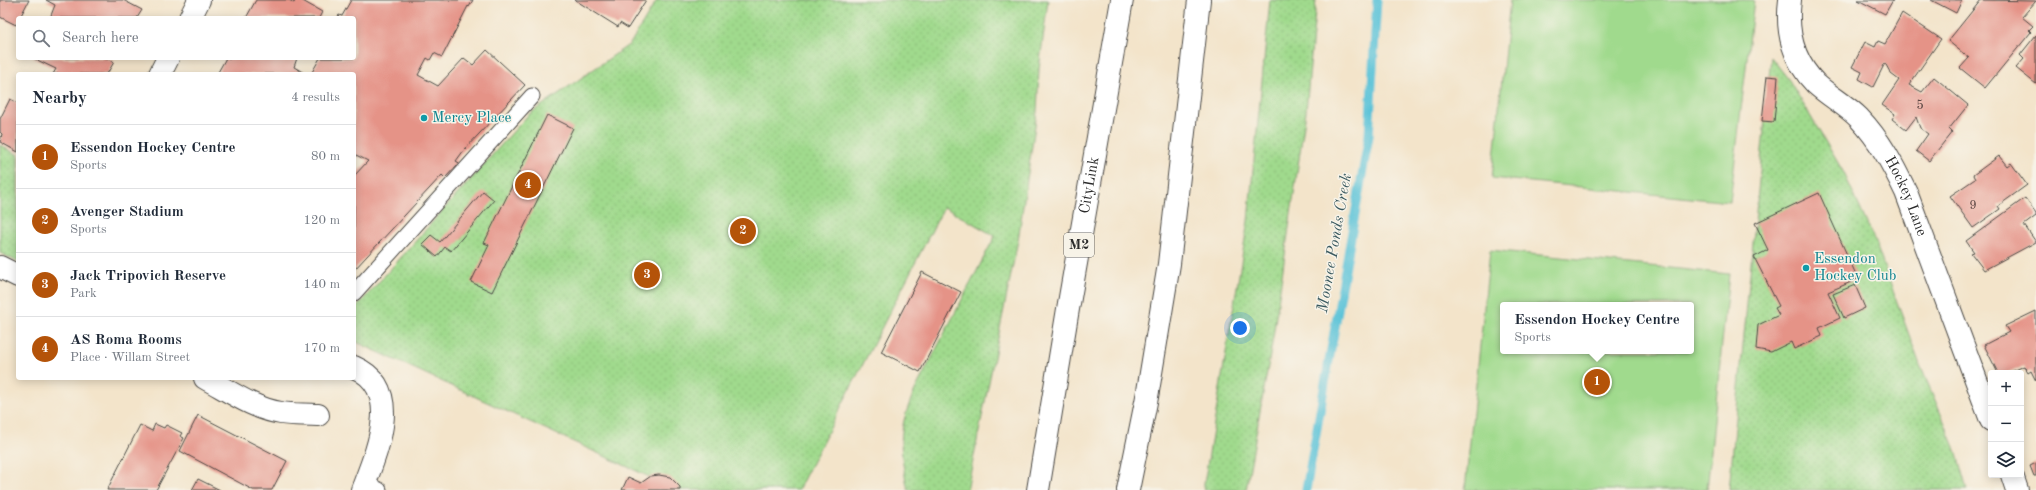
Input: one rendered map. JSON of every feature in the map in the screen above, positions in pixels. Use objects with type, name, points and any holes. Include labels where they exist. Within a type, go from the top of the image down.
[{"type":"main road","points":[[191,16],[199,0]]},
{"type":"main road","name":"CityLink","points":[[1038,490],[1122,0]]},
{"type":"main road","points":[[1128,490],[1147,398],[1169,264],[1199,0]]},
{"type":"main road","name":"Hockey Lane","points":[[1790,0],[1788,17],[1790,35],[1796,54],[1804,70],[1817,84],[1857,117],[1879,141],[1906,192],[1988,412]]},
{"type":"main road","points":[[161,72],[167,60]]},
{"type":"main road","points":[[0,267],[16,275]]},
{"type":"main road","points":[[356,368],[374,381],[382,399],[384,414],[381,436],[369,488]]},
{"type":"main road","points":[[209,380],[250,403],[267,409],[281,413],[318,415]]},
{"type":"main road","points":[[2013,478],[2017,490]]},
{"type":"lane","points":[[356,291],[532,96]]},
{"type":"green space","points":[[657,0],[1048,0],[1039,69],[1037,112],[1018,240],[967,490],[908,490],[901,439],[905,417],[915,390],[995,236],[944,207],[798,490],[678,490],[356,342],[356,308],[528,115],[630,44]]},
{"type":"green space","points":[[1270,0],[1316,0],[1306,111],[1272,344],[1246,490],[1203,490],[1248,221]]},
{"type":"green space","points":[[1510,0],[1754,0],[1730,202],[1492,178]]},
{"type":"green space","points":[[1771,57],[1789,80],[1844,173],[1874,239],[1920,365],[1955,447],[1967,490],[1729,490]]},
{"type":"green space","points":[[0,145],[16,154],[16,261],[0,253]]},
{"type":"green space","points":[[1490,250],[1729,274],[1707,490],[1465,490]]},
{"type":"building","points":[[0,0],[29,0],[21,16],[16,16],[16,25],[0,17]]},
{"type":"building","points":[[46,0],[123,0],[142,10],[138,16],[51,16],[55,5]]},
{"type":"building","points":[[256,0],[289,0],[294,3],[295,0],[301,0],[322,12],[320,16],[247,16]]},
{"type":"building","name":"Mercy Place","points":[[351,0],[473,0],[469,7],[468,6],[442,57],[434,53],[430,60],[427,58],[418,75],[438,86],[464,58],[473,65],[487,50],[525,85],[464,150],[456,161],[459,163],[445,178],[442,175],[356,268],[356,174],[368,161],[356,155],[356,72],[312,72],[319,60],[356,60],[356,16],[342,16]]},
{"type":"building","points":[[575,0],[646,0],[628,28],[620,23],[618,27]]},
{"type":"building","points":[[1858,0],[1893,0],[1885,14]]},
{"type":"building","points":[[1931,0],[1962,0],[1956,13]]},
{"type":"building","points":[[1981,0],[2036,1],[2022,17],[2033,26],[2029,30],[2031,32],[1985,88],[1960,68],[1969,58],[1948,41]]},
{"type":"building","points":[[1902,13],[1941,39],[1909,85],[1922,92],[1934,77],[1968,105],[1949,129],[1952,132],[1929,161],[1916,151],[1928,134],[1920,128],[1916,117],[1906,130],[1892,119],[1895,114],[1882,105],[1899,80],[1891,74],[1885,63],[1873,87],[1859,79],[1862,72],[1852,67],[1865,42],[1875,47],[1878,41],[1885,44]]},
{"type":"building","points":[[2036,35],[2036,84],[2016,68],[2024,59],[2020,55]]},
{"type":"building","points":[[37,60],[110,60],[114,62],[108,72],[54,72],[56,69]]},
{"type":"building","points":[[225,60],[296,60],[294,67],[303,72],[218,72]]},
{"type":"building","points":[[1767,76],[1778,77],[1774,122],[1762,121]]},
{"type":"building","points":[[10,99],[16,102],[16,151],[0,142],[2,134],[0,132],[0,119]]},
{"type":"building","points":[[547,115],[573,128],[492,292],[471,282],[489,245],[484,243]]},
{"type":"building","points":[[1999,156],[2007,166],[2011,163],[2027,185],[1998,206],[2000,209],[1973,228],[1950,196],[1975,179],[1973,175]]},
{"type":"building","points":[[483,191],[494,200],[451,251],[445,247],[437,257],[422,244],[431,235],[440,242]]},
{"type":"building","name":"Essendon Hockey Club","points":[[1819,193],[1858,279],[1828,292],[1840,318],[1819,328],[1822,336],[1794,349],[1791,342],[1771,352],[1756,349],[1758,325],[1779,315],[1775,308],[1779,306],[1754,257],[1768,250],[1755,223]]},
{"type":"building","points":[[2025,198],[2036,213],[2036,216],[2024,225],[2036,242],[1984,270],[1971,253],[1974,252],[1966,241]]},
{"type":"building","points":[[922,272],[961,292],[920,372],[881,352]]},
{"type":"building","points":[[1855,285],[1865,308],[1844,318],[1833,294]]},
{"type":"building","points":[[2036,311],[2036,381],[2031,371],[2028,373],[2024,366],[2015,370],[1996,370],[1984,345],[2009,332],[2005,326]]},
{"type":"building","points":[[198,415],[287,461],[272,490],[253,490],[180,451]]},
{"type":"building","points":[[155,424],[164,428],[166,425],[182,433],[180,436],[184,438],[156,490],[107,490],[140,425],[152,431]]},
{"type":"building","points":[[2036,463],[2036,476],[2034,476],[2030,466]]},
{"type":"building","points":[[659,475],[670,477],[680,487],[680,490],[622,490],[628,477],[641,483],[651,476]]},
{"type":"building","points":[[198,479],[220,490],[192,490]]},
{"type":"waterway","name":"Moonee Ponds Creek","points":[[1306,490],[1369,136],[1377,0]]},
{"type":"place","name":"Mercy Place","points":[[424,118]]},
{"type":"place","name":"AS Roma Rooms","points":[[528,185]]},
{"type":"place","name":"Avenger Stadium","points":[[743,231]]},
{"type":"place","name":"Essendon Hockey Club","points":[[1806,268]]},
{"type":"place","name":"Jack Tripovich Reserve","points":[[647,275]]},
{"type":"place","name":"Essendon Hockey Centre","points":[[1597,382]]}]
